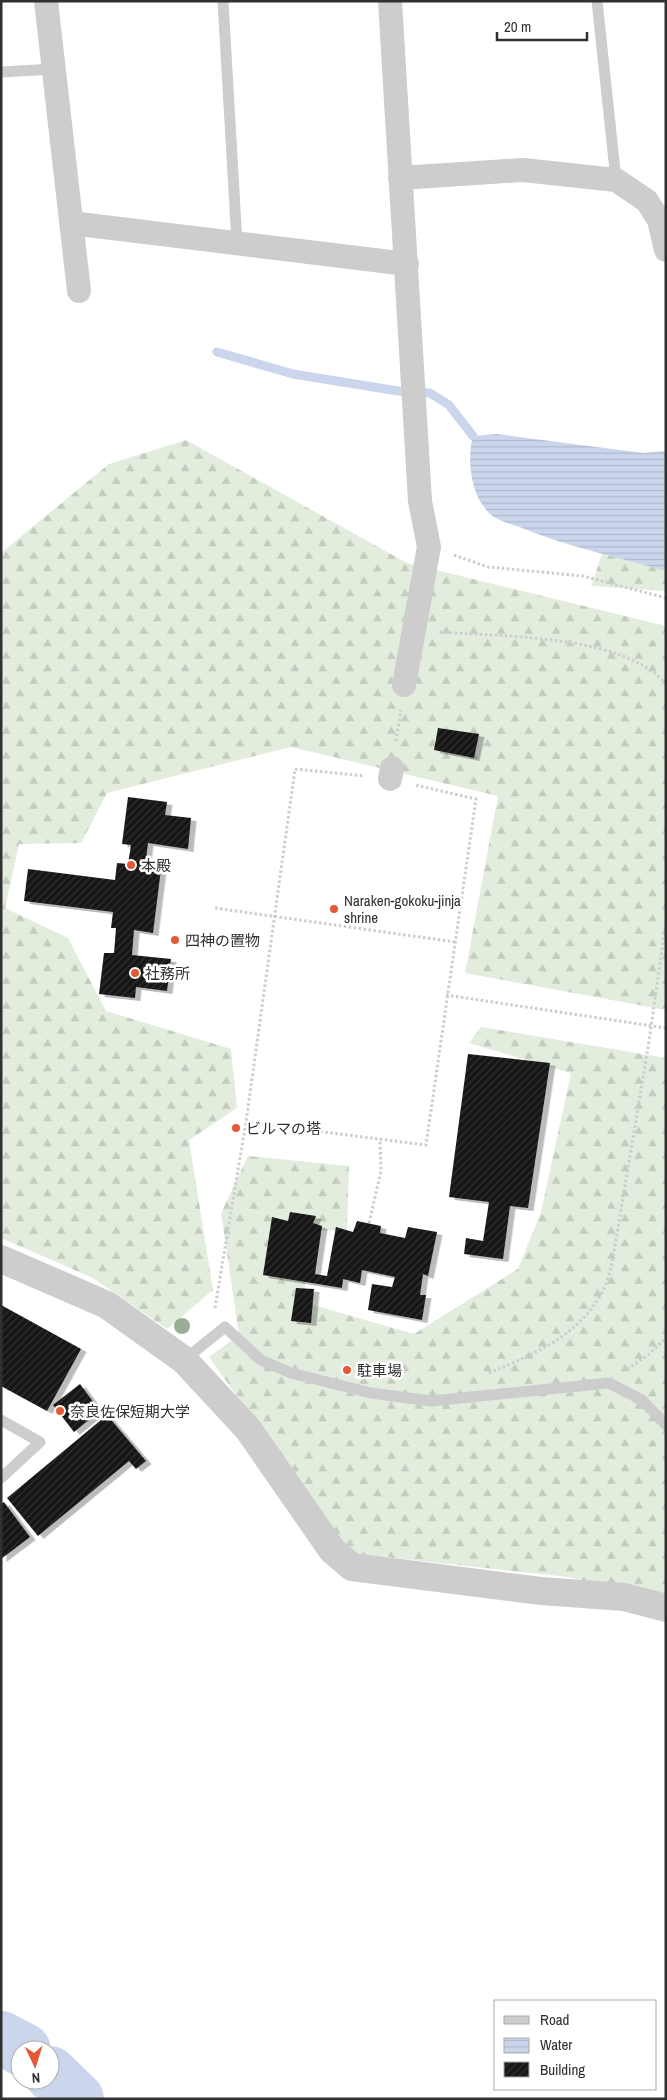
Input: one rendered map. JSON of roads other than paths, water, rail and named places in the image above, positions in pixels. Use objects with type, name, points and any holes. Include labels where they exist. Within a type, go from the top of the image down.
[{"type":"street","points":[[46,1],[79,291]]},
{"type":"street","points":[[390,1],[420,501],[429,546],[404,685]]},
{"type":"street","points":[[400,178],[524,170],[616,180],[647,201],[659,220],[666,250]]},
{"type":"street","points":[[72,223],[407,264]]},
{"type":"street","points":[[1,1259],[108,1305],[184,1360],[248,1428],[332,1550],[352,1567],[542,1591],[624,1598],[666,1608]]},
{"type":"lane","points":[[223,1],[237,243]]},
{"type":"lane","points":[[597,1],[616,180]]},
{"type":"lane","points":[[1,72],[54,69]]},
{"type":"lane","points":[[184,1360],[225,1326],[261,1360],[291,1373],[371,1393],[431,1401],[609,1383],[642,1400],[666,1425]]},
{"type":"lane","points":[[1,1420],[40,1442],[1,1478]]},
{"type":"water","points":[[497,434],[643,453],[666,451],[666,571],[557,541],[494,517],[486,510],[475,491],[470,457],[473,436]]},
{"type":"waterway","points":[[217,352],[293,374],[398,391],[430,393],[449,405],[473,436]]},
{"type":"waterway","points":[[1,2038],[10,2043]]},
{"type":"waterway","points":[[60,2083],[77,2099]]},
{"type":"place","name":"本殿","points":[[131,865]]},
{"type":"place","name":"Naraken-gokoku-jinja shrine","points":[[334,909]]},
{"type":"place","name":"四神の置物","points":[[175,940]]},
{"type":"place","name":"社務所","points":[[135,973]]},
{"type":"place","name":"ビルマの塔","points":[[236,1128]]},
{"type":"place","name":"駐車場","points":[[347,1370]]},
{"type":"place","name":"奈良佐保短期大学","points":[[60,1411]]}]
